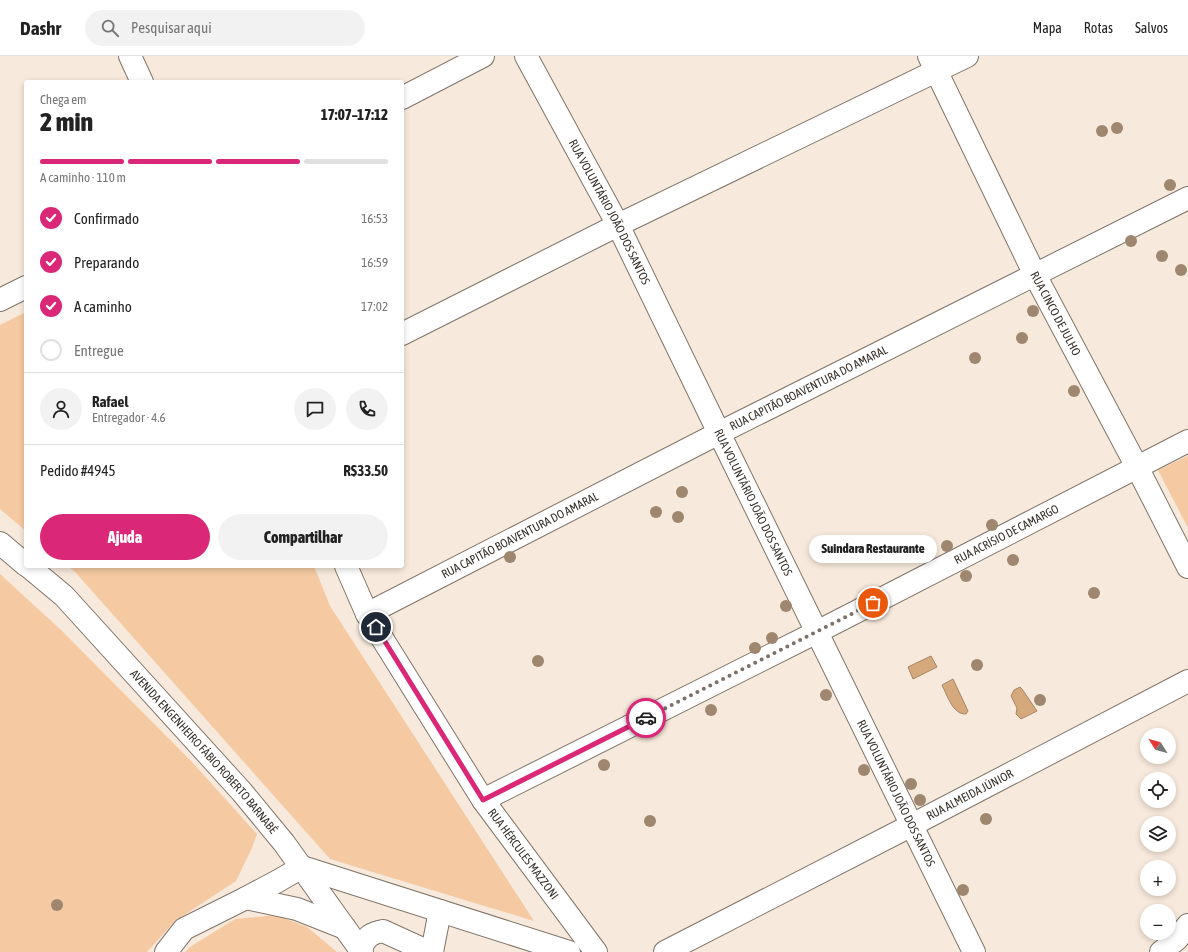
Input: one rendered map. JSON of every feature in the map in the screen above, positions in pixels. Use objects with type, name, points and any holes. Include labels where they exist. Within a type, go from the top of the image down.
[{"type":"street","points":[[130,56],[141,80]]},
{"type":"street","points":[[404,97],[483,56]]},
{"type":"street","name":"RUA VOLUNTÁRIO JOÃO DOS SANTOS","points":[[526,56],[618,225],[718,433],[974,952]]},
{"type":"street","points":[[404,333],[933,63],[967,56]]},
{"type":"street","name":"RUA CINCO DE JULHO","points":[[933,63],[1035,275],[1137,467],[1188,567]]},
{"type":"street","name":"RUA CAPITÃO BOAVENTURA DO AMARAL","points":[[367,614],[718,433],[1188,198]]},
{"type":"street","points":[[0,300],[24,289]]},
{"type":"street","name":"RUA ACRÍSIO DE CAMARGO","points":[[483,800],[817,632],[1188,441]]},
{"type":"street","name":"AVENIDA ENGENHEIRO FÁBIO ROBERTO BARNABÉ","points":[[0,543],[24,563]]},
{"type":"street","name":"AVENIDA ENGENHEIRO FÁBIO ROBERTO BARNABÉ","points":[[31,568],[64,596],[242,792],[302,866],[361,950]]},
{"type":"street","name":"RUA HÉRCULES MAZZONI","points":[[347,568],[367,614],[483,800],[596,952]]},
{"type":"street","name":"RUA ALMEIDA JÚNIOR","points":[[665,952],[912,825],[1188,680]]},
{"type":"street","points":[[166,952],[184,929],[278,881],[302,866],[569,952]]},
{"type":"street","points":[[246,898],[297,909],[345,928]]},
{"type":"street","points":[[361,950],[369,935],[374,932],[383,931],[431,952],[440,911]]},
{"type":"street","points":[[1161,952],[1177,939],[1188,926]]},
{"type":"shaded area","points":[[24,313],[24,529],[0,509],[0,325]]},
{"type":"shaded area","points":[[1188,456],[1188,528],[1158,470]]},
{"type":"shaded area","points":[[70,568],[315,568],[330,606],[534,921],[330,859]]},
{"type":"shaded area","points":[[0,574],[61,630],[191,761],[257,834],[236,881],[175,921],[147,952],[0,952]]},
{"type":"shaded area","points":[[931,656],[937,667],[913,679],[908,667]]},
{"type":"shaded area","points":[[953,679],[968,711],[966,714],[957,711],[954,708],[942,685]]},
{"type":"shaded area","points":[[1020,687],[1037,711],[1021,719],[1016,714],[1017,708],[1011,696],[1014,690]]},
{"type":"shaded area","points":[[276,915],[307,927],[337,952],[185,952],[190,947],[235,919]]},
{"type":"way so far","points":[[646,718],[873,603]]},
{"type":"place","name":"Suindara Restaurante","points":[[873,603]]},
{"type":"route","points":[[376,627],[483,800],[646,718]]}]
